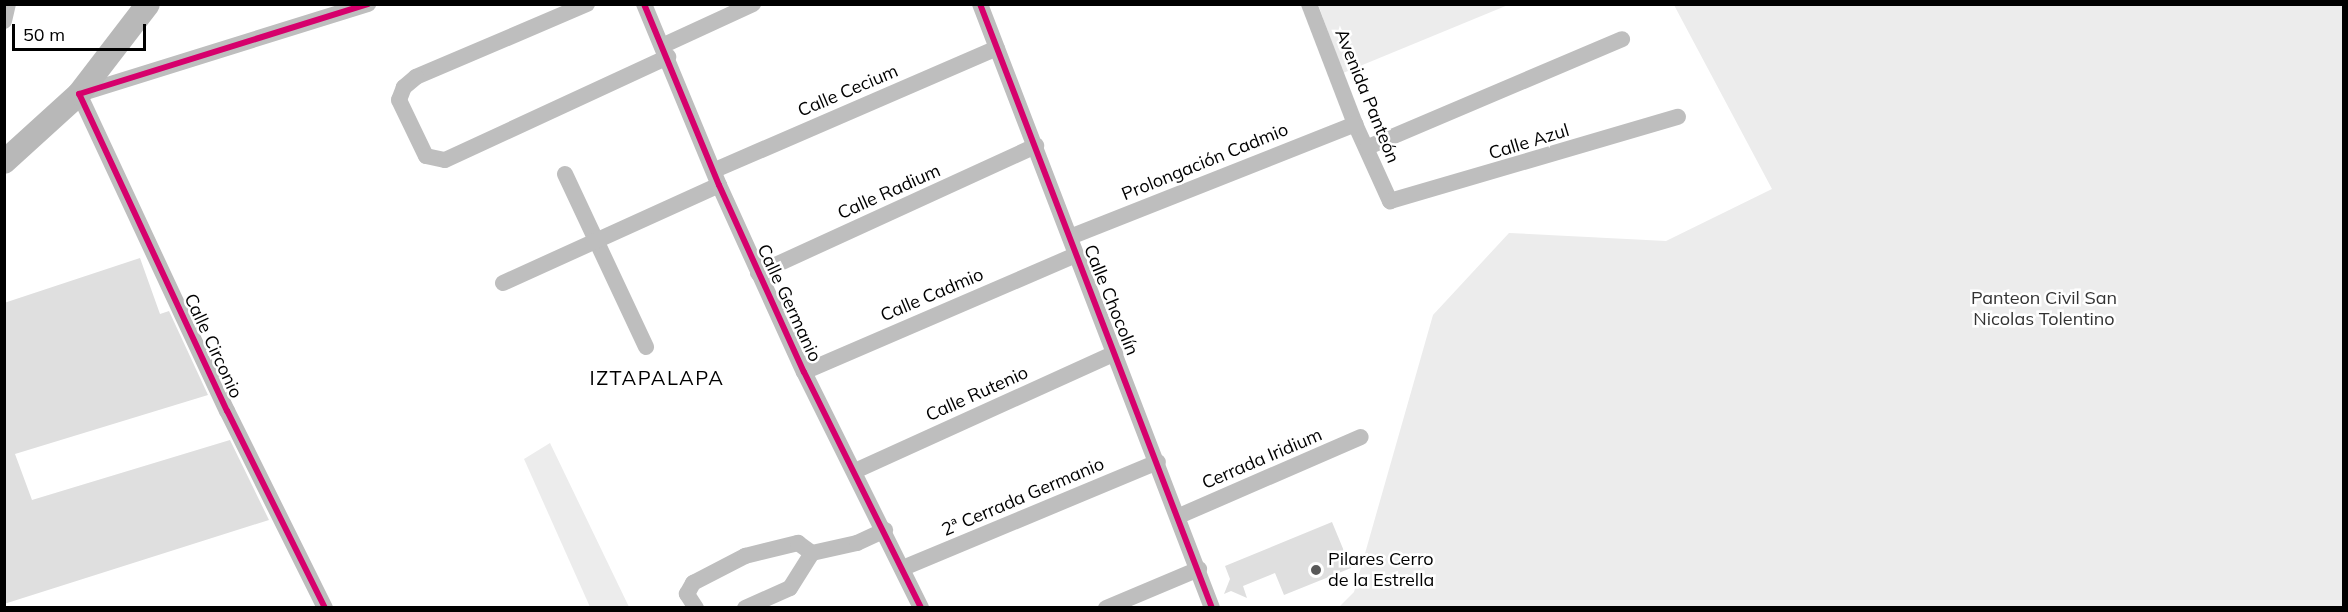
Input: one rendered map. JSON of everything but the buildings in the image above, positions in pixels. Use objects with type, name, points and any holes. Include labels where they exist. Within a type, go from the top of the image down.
[{"type":"main road","points":[[4,162],[79,94],[148,4]]},
{"type":"street","points":[[4,21],[8,4]]},
{"type":"street","points":[[79,94],[368,4]]},
{"type":"street","points":[[587,4],[416,77],[404,87],[399,100],[426,156],[445,160],[666,51],[753,4]]},
{"type":"street","name":"Calle Germanio","points":[[644,4],[666,51],[758,273],[804,372],[885,530],[921,608]]},
{"type":"street","name":"Calle Chocolín","points":[[980,4],[1179,516],[1212,608]]},
{"type":"street","name":"Avenida Panteón","points":[[1309,4],[1354,124],[1368,147],[1385,197],[1390,201]]},
{"type":"street","points":[[1368,147],[1622,39]]},
{"type":"street","name":"Calle Cecium","points":[[503,283],[596,241],[717,178],[997,48]]},
{"type":"street","name":"Calle Circonio","points":[[79,94],[232,422],[326,608]]},
{"type":"street","name":"Calle Azul","points":[[1390,201],[1678,117]]},
{"type":"street","name":"Prolongación Cadmio","points":[[1070,237],[1354,124]]},
{"type":"street","name":"Calle Radium","points":[[758,273],[1036,146]]},
{"type":"street","points":[[565,174],[646,346]]},
{"type":"street","name":"Calle Cadmio","points":[[804,372],[1076,255]]},
{"type":"street","name":"Calle Rutenio","points":[[855,471],[1115,353]]},
{"type":"street","name":"Cerrada Iridium","points":[[1179,516],[1361,437]]},
{"type":"street","name":"2ª Cerrada Germanio","points":[[903,568],[1158,462]]},
{"type":"street","points":[[745,608],[790,588],[812,553],[857,543],[885,530]]},
{"type":"street","points":[[696,608],[687,594],[693,583],[746,556],[798,543],[812,553]]},
{"type":"street","points":[[1106,608],[1199,569]]},
{"type":"green space","points":[[1318,4],[1508,5],[1343,73]]},
{"type":"green space","name":"Panteon Civil San Nicolas Tolentino","points":[[1674,5],[2343,5],[2343,607],[1339,607],[1354,592],[1433,315],[1509,233],[1666,241],[1772,189]]},
{"type":"green space","points":[[550,443],[629,607],[590,607],[524,459]]},
{"type":"cycle path","points":[[325,608],[227,411],[79,94],[368,4]]},
{"type":"cycle path","points":[[644,4],[719,185],[804,372],[921,608]]},
{"type":"cycle path","points":[[980,4],[1212,608]]},
{"type":"place","name":"Pilares Cerro de la Estrella","points":[[1316,570]]},
{"type":"district","name":"IZTAPALAPA","points":[[657,377]]}]
